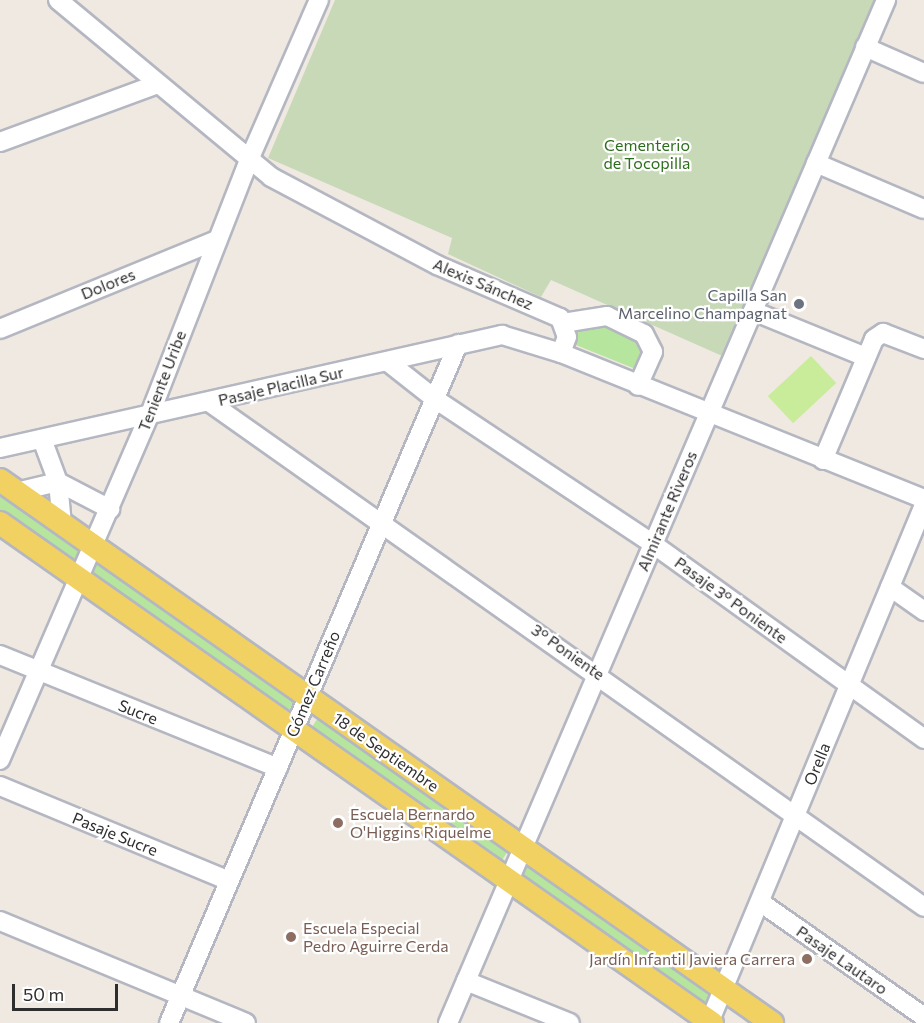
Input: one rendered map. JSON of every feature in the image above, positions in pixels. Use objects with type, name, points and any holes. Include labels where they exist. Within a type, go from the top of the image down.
[{"type":"main road","name":"18 de Septiembre","points":[[8,486],[772,1023]]},
{"type":"main road","name":"18 de Septiembre","points":[[0,523],[711,1022]]},
{"type":"street","name":"Alexis Sánchez","points":[[58,0],[249,160],[356,225],[437,265],[552,314],[563,323]]},
{"type":"street","name":"Teniente Uribe","points":[[0,760],[150,414],[249,160],[319,0]]},
{"type":"street","name":"Almirante Riveros","points":[[448,1023],[886,0]]},
{"type":"street","points":[[866,47],[924,73]]},
{"type":"street","points":[[0,142],[158,84]]},
{"type":"street","points":[[816,163],[924,209]]},
{"type":"street","name":"Dolores","points":[[0,328],[217,240]]},
{"type":"street","points":[[753,311],[866,357]]},
{"type":"street","points":[[638,386],[653,352],[644,334],[607,316],[563,323],[567,337],[561,353],[638,386],[708,415],[924,499]]},
{"type":"street","points":[[823,460],[874,339],[884,333],[924,349]]},
{"type":"street","name":"Pasaje Placilla Sur","points":[[0,448],[388,362],[458,344],[512,335],[561,353]]},
{"type":"street","name":"Gómez Carreño","points":[[169,1023],[458,344]]},
{"type":"street","name":"Pasaje 3° Poniente","points":[[388,362],[435,399],[653,544],[924,739]]},
{"type":"street","name":"3° Poniente","points":[[209,402],[598,673],[924,906]]},
{"type":"street","points":[[42,439],[58,482],[62,524]]},
{"type":"street","points":[[8,486],[58,482],[110,508]]},
{"type":"street","name":"Orella","points":[[711,1022],[794,814],[924,505]]},
{"type":"street","points":[[890,587],[924,611]]},
{"type":"street","name":"Sucre","points":[[0,655],[278,768]]},
{"type":"street","name":"Pasaje Sucre","points":[[0,786],[229,881]]},
{"type":"street","name":"Pasaje Lautaro","points":[[759,902],[924,1017]]},
{"type":"street","points":[[0,921],[246,1023]]},
{"type":"street","points":[[466,981],[570,1023]]},
{"type":"green space","name":"Cementerio de Tocopilla","points":[[335,0],[877,0],[729,359],[551,280],[541,297],[448,254],[452,238],[268,158]]},
{"type":"green space","points":[[606,323],[648,346],[643,372],[566,341],[569,329]]},
{"type":"green space","points":[[811,356],[836,383],[793,423],[768,396]]},
{"type":"green space","points":[[0,490],[81,549],[74,564],[0,512]]},
{"type":"green space","points":[[95,558],[297,699],[287,712],[86,571]]},
{"type":"green space","points":[[320,715],[512,845],[501,861],[309,732]]},
{"type":"green space","points":[[522,856],[712,992],[705,1008],[514,874]]},
{"type":"place","name":"Capilla San Marcelino Champagnat","points":[[799,304]]},
{"type":"place","name":"Escuela Bernardo O'Higgins Riquelme","points":[[338,823]]},
{"type":"place","name":"Escuela Especial Pedro Aguirre Cerda","points":[[291,937]]},
{"type":"place","name":"Jardín Infantil Javiera Carrera","points":[[807,959]]}]
